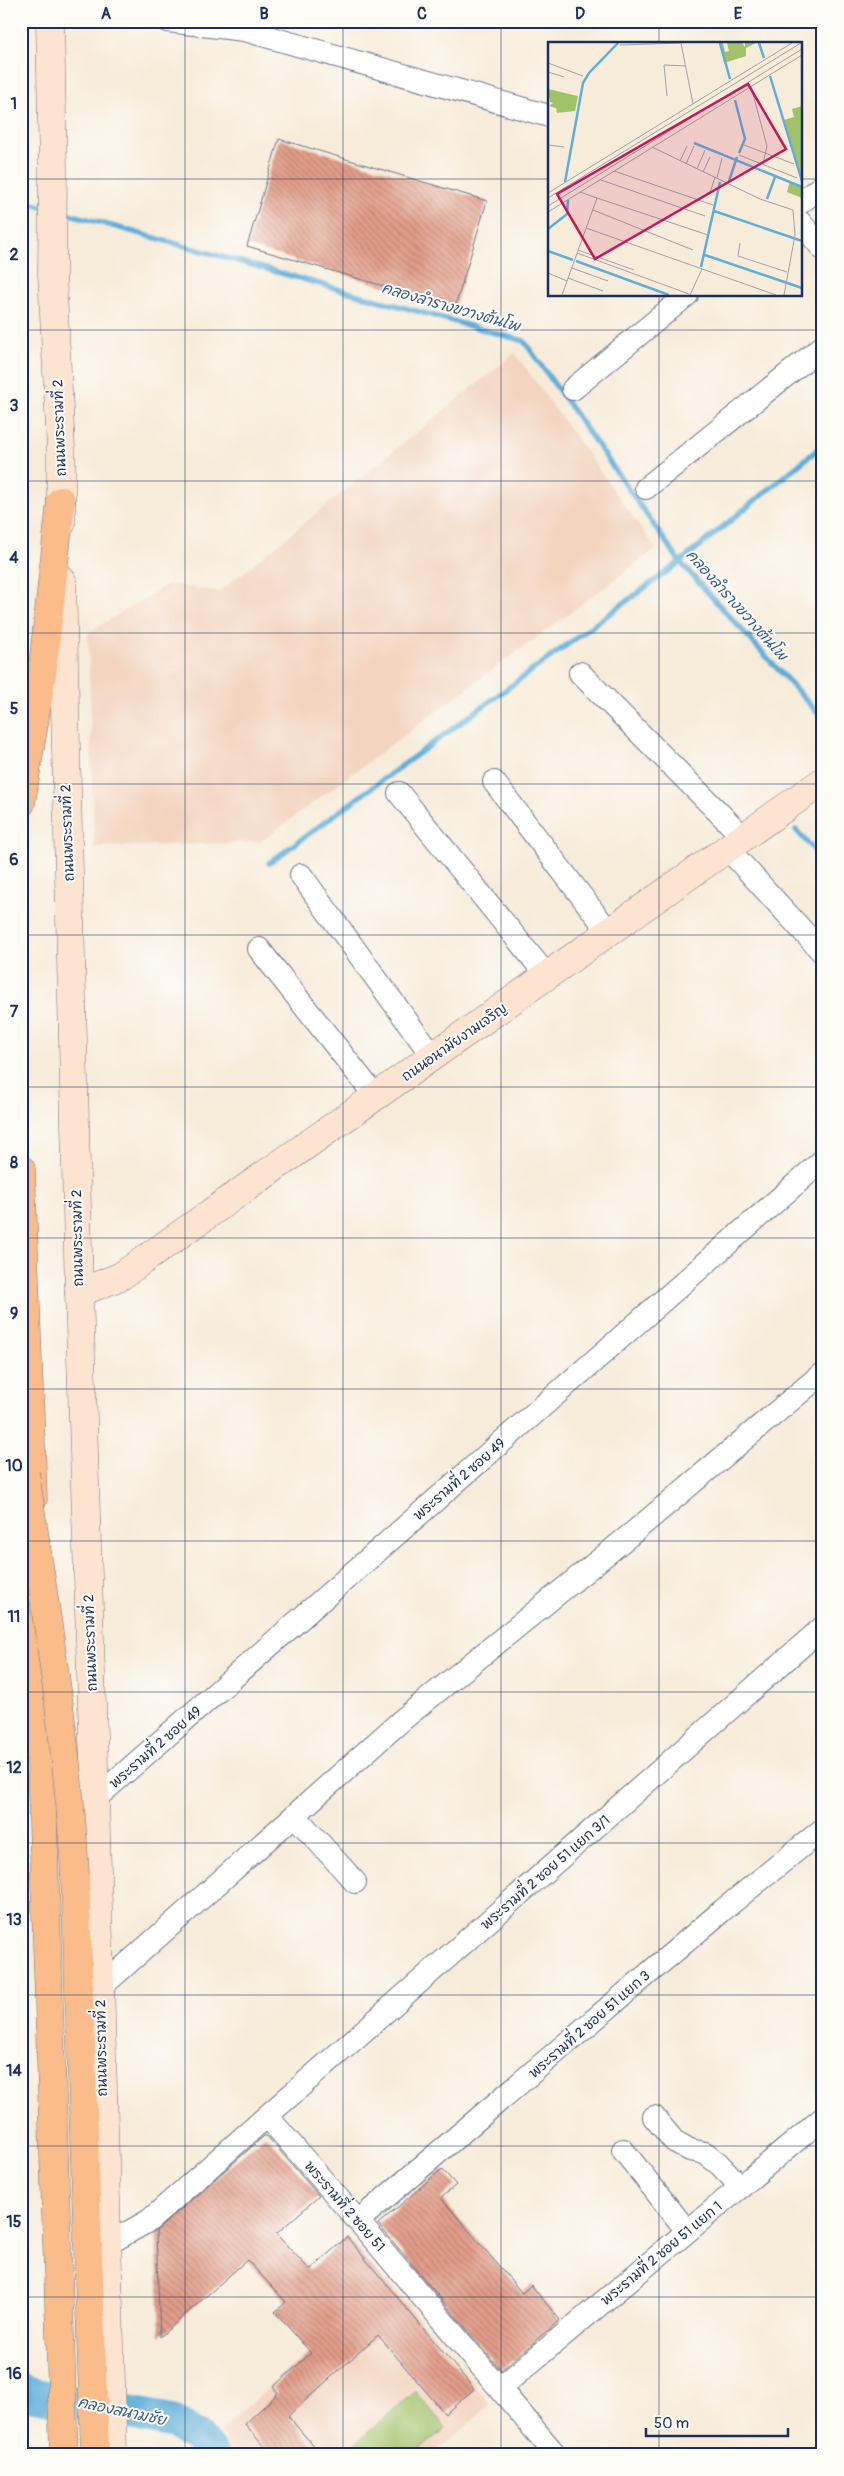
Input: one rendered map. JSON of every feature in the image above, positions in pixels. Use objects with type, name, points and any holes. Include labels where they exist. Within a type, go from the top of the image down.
[{"type":"highway","points":[[21,803],[42,674],[61,501]]},
{"type":"highway","points":[[21,1169],[64,2455]]},
{"type":"highway","points":[[21,1344],[54,2455]]},
{"type":"highway","points":[[25,1473],[61,1715],[73,1830],[107,2450]]},
{"type":"main road","name":"ถนนพระรามที่ 2","points":[[50,21],[54,201],[52,274],[61,449],[62,653],[109,2357],[107,2450]]},
{"type":"main road","name":"ถนนอนามัยงามเจริญ","points":[[79,1293],[121,1276],[823,781]]},
{"type":"street","points":[[168,21],[244,30],[548,116]]},
{"type":"street","points":[[802,201],[823,185]]},
{"type":"street","points":[[802,224],[823,249]]},
{"type":"street","points":[[573,389],[686,296]]},
{"type":"street","points":[[646,488],[823,346]]},
{"type":"street","points":[[580,673],[735,842],[823,953]]},
{"type":"street","points":[[494,782],[610,932]]},
{"type":"street","points":[[400,793],[547,976]]},
{"type":"street","points":[[301,875],[433,1057]]},
{"type":"street","points":[[260,948],[376,1097]]},
{"type":"street","name":"พระรามที่ 2 ซอย 49","points":[[95,1799],[823,1160]]},
{"type":"street","points":[[100,1988],[155,1936],[295,1816],[409,1714],[635,1531],[823,1372]]},
{"type":"street","name":"พระรามที่ 2 ซอย 51 แยก 3/1","points":[[267,2116],[823,1627]]},
{"type":"street","points":[[295,1816],[355,1882]]},
{"type":"street","name":"พระรามที่ 2 ซอย 51 แยก 3","points":[[358,2221],[723,1910],[823,1829]]},
{"type":"street","points":[[106,2245],[150,2220],[267,2116]]},
{"type":"street","name":"พระรามที่ 2 ซอย 51","points":[[267,2116],[556,2455]]},
{"type":"street","points":[[654,2117],[674,2141],[690,2150],[705,2153],[719,2164],[741,2187]]},
{"type":"street","name":"พระรามที่ 2 ซอย 51 แยก 1","points":[[500,2388],[823,2118]]},
{"type":"street","points":[[623,2150],[687,2232]]},
{"type":"shaded area","points":[[515,353],[656,549],[260,842],[94,847],[88,633],[168,584],[219,592]]},
{"type":"shaded area","points":[[389,2281],[491,2405],[432,2455],[232,2455],[220,2431]]},
{"type":"green space","points":[[415,2391],[446,2428],[414,2455],[343,2455]]},
{"type":"building","points":[[279,139],[487,201],[455,307],[247,246]]},
{"type":"building","points":[[264,2136],[267,2136],[319,2196],[276,2234],[310,2270],[347,2237],[474,2389],[445,2414],[378,2335],[288,2416],[321,2455],[271,2455],[245,2424],[278,2393],[273,2387],[311,2353],[275,2312],[286,2302],[247,2260],[160,2337],[156,2231]]},
{"type":"building","points":[[442,2169],[456,2185],[441,2198],[522,2293],[531,2285],[560,2320],[501,2370],[378,2224]]},
{"type":"waterway","name":"คลองลำรางขวางต้นโพ","points":[[21,201],[45,207]]},
{"type":"waterway","name":"คลองลำรางขวางต้นโพ","points":[[59,211],[524,341],[680,562],[823,719]]},
{"type":"waterway","points":[[269,863],[680,562],[823,445]]},
{"type":"waterway","points":[[796,830],[823,860]]},
{"type":"waterway","name":"คลองสนามชัย","points":[[21,2390],[29,2394],[171,2421],[197,2437],[212,2455]]}]
